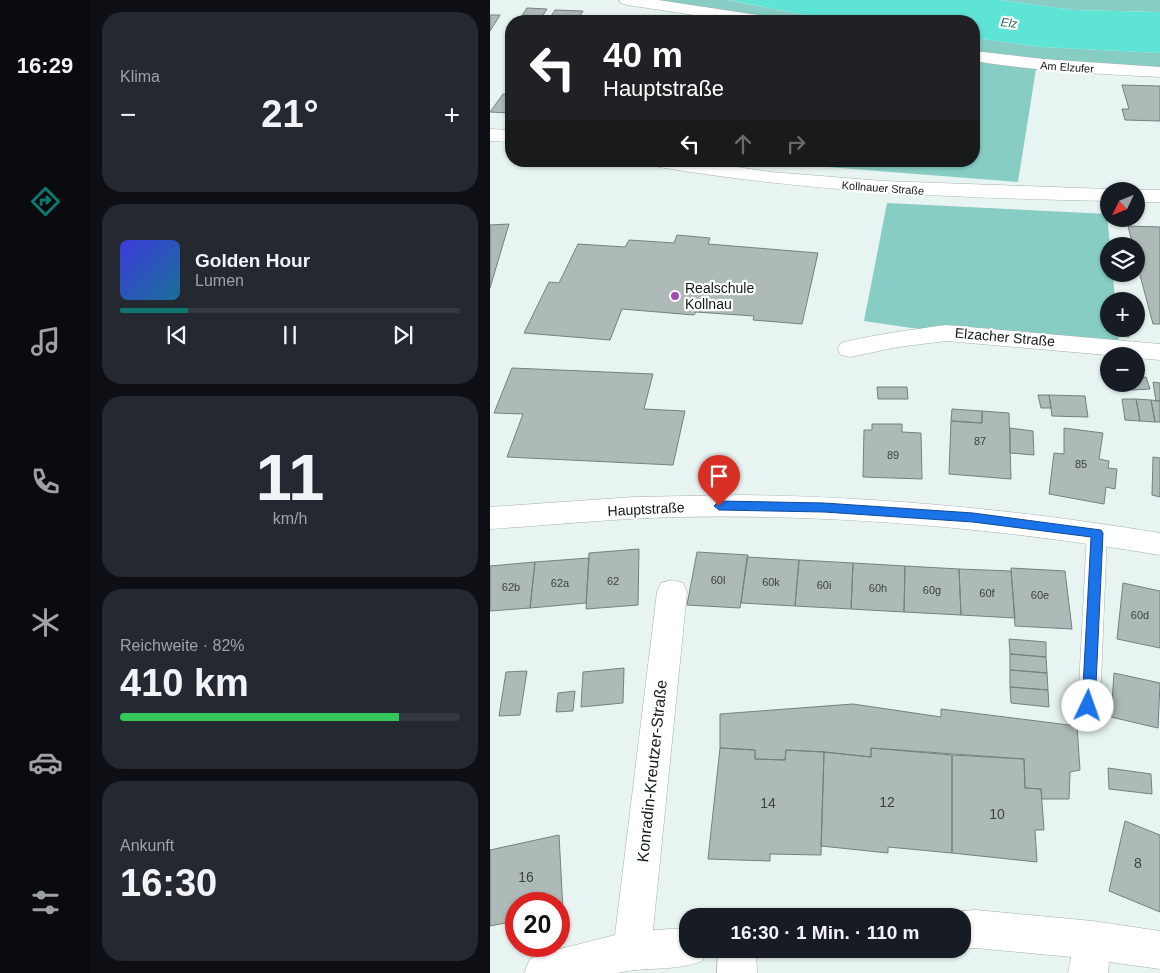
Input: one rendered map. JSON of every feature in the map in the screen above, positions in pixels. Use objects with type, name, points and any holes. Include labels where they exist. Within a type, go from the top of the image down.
[{"type":"street","points":[[626,0],[727,15]]},
{"type":"street","name":"Am Elzufer","points":[[980,57],[1025,64],[1160,72]]},
{"type":"street","points":[[490,135],[505,136]]},
{"type":"street","name":"Kollnauer Straße","points":[[690,167],[726,174],[793,181],[942,192],[1100,195]]},
{"type":"street","points":[[1145,196],[1160,196]]},
{"type":"street","name":"Elzacher Straße","points":[[850,349],[898,339],[946,333],[1160,352]]},
{"type":"street","name":"Hauptstraße","points":[[490,518],[681,506],[824,507],[992,519],[1097,533],[1160,544]]},
{"type":"street","name":"Konradin-Kreutzer-Straße","points":[[632,950],[672,592]]},
{"type":"street","points":[[971,929],[1091,957],[1160,950]]},
{"type":"street","points":[[544,973],[632,950],[679,948]]},
{"type":"street","points":[[737,958],[737,973]]},
{"type":"lane","points":[[1088,706],[1097,533]]},
{"type":"shaded area","points":[[634,0],[728,0],[806,15],[727,15]]},
{"type":"shaded area","points":[[1000,0],[1160,0],[1160,12],[1074,10]]},
{"type":"shaded area","points":[[980,39],[1042,47],[1160,53],[1160,72],[1016,63],[980,57]]},
{"type":"shaded area","points":[[980,62],[1036,69],[1018,182],[828,167],[980,167]]},
{"type":"shaded area","points":[[887,203],[1100,214],[1100,228],[1108,228],[1109,237],[1100,237],[1100,282],[1114,282],[1114,292],[1100,292],[1100,337],[1118,337],[1119,347],[946,333],[864,321]]},
{"type":"water","name":"Elz","points":[[729,0],[1000,0],[1074,10],[1160,12],[1160,53],[1042,47],[980,39],[980,15],[806,15]]},
{"type":"building","points":[[527,8],[547,9],[543,15],[522,15]]},
{"type":"building","points":[[555,10],[583,11],[580,15],[552,15]]},
{"type":"building","points":[[490,15],[500,15],[490,31]]},
{"type":"building","points":[[1122,85],[1160,86],[1160,121],[1125,120],[1122,109],[1129,109]]},
{"type":"building","points":[[503,94],[505,94],[505,113],[490,112]]},
{"type":"building","points":[[509,224],[490,288],[490,225]]},
{"type":"building","points":[[1160,227],[1160,324],[1153,324],[1142,282],[1145,282],[1145,237],[1131,237],[1128,228]]},
{"type":"building","name":"Realschule Kollnau","points":[[677,235],[710,238],[708,244],[818,253],[802,324],[753,320],[754,316],[696,312],[694,315],[622,309],[610,340],[524,333],[549,282],[559,283],[578,244],[625,247],[629,240],[674,243]]},
{"type":"building","points":[[512,368],[653,374],[644,409],[685,411],[673,465],[507,457],[523,414],[494,413]]},
{"type":"building","points":[[1146,377],[1150,389],[1145,389]]},
{"type":"building","points":[[1153,382],[1160,383],[1160,401],[1156,401]]},
{"type":"building","points":[[877,387],[907,387],[908,399],[878,399]]},
{"type":"building","points":[[1038,395],[1049,395],[1051,408],[1041,408]]},
{"type":"building","points":[[1049,395],[1085,396],[1088,417],[1052,416]]},
{"type":"building","points":[[1122,399],[1136,399],[1140,421],[1125,420]]},
{"type":"building","points":[[1136,399],[1151,400],[1155,422],[1140,421]]},
{"type":"building","points":[[1151,400],[1160,401],[1160,422],[1155,422]]},
{"type":"building","points":[[952,409],[982,411],[982,423],[951,421]]},
{"type":"building","points":[[982,411],[1009,413],[1011,479],[949,474],[951,421],[982,423]]},
{"type":"building","points":[[872,424],[902,424],[902,432],[921,433],[922,479],[863,477],[864,430],[872,430]]},
{"type":"building","points":[[1010,428],[1033,431],[1034,455],[1010,453]]},
{"type":"building","points":[[1064,428],[1103,433],[1099,459],[1109,461],[1108,468],[1117,469],[1115,489],[1106,487],[1104,504],[1049,494],[1054,453],[1064,454]]},
{"type":"building","points":[[1153,457],[1160,458],[1160,497],[1152,495]]},
{"type":"building","points":[[639,549],[638,605],[586,609],[589,553]]},
{"type":"building","points":[[697,552],[748,555],[740,608],[687,605]]},
{"type":"building","points":[[747,557],[799,560],[795,606],[741,603]]},
{"type":"building","points":[[589,558],[586,603],[530,608],[535,562]]},
{"type":"building","points":[[799,560],[853,563],[851,609],[795,606]]},
{"type":"building","points":[[535,562],[530,608],[490,611],[490,566]]},
{"type":"building","points":[[853,563],[905,566],[904,612],[851,609]]},
{"type":"building","points":[[905,566],[959,569],[961,615],[904,612]]},
{"type":"building","points":[[1011,568],[1065,571],[1072,629],[1015,626]]},
{"type":"building","points":[[959,569],[1011,571],[1015,618],[961,615]]},
{"type":"building","points":[[1123,583],[1160,591],[1160,648],[1117,639]]},
{"type":"building","points":[[1009,639],[1046,642],[1046,657],[1010,654]]},
{"type":"building","points":[[1010,654],[1046,657],[1047,673],[1010,670]]},
{"type":"building","points":[[624,668],[623,703],[581,707],[583,672]]},
{"type":"building","points":[[1010,670],[1047,673],[1048,690],[1010,687]]},
{"type":"building","points":[[527,671],[520,715],[499,716],[506,672]]},
{"type":"building","points":[[1114,673],[1160,683],[1158,728],[1111,717]]},
{"type":"building","points":[[1010,687],[1048,690],[1049,707],[1011,703]]},
{"type":"building","points":[[575,691],[573,711],[556,712],[558,693]]},
{"type":"building","points":[[853,704],[941,717],[941,709],[1077,726],[1080,770],[1070,772],[1069,799],[1042,799],[1041,789],[1025,788],[1024,759],[871,748],[871,757],[786,750],[785,760],[755,759],[755,750],[720,748],[720,714]]},
{"type":"building","points":[[720,748],[755,750],[755,759],[785,760],[786,750],[824,752],[821,855],[770,854],[770,861],[708,859]]},
{"type":"building","points":[[871,748],[952,755],[952,853],[888,847],[888,853],[821,846],[824,752],[871,757]]},
{"type":"building","points":[[952,755],[1024,759],[1025,788],[1041,789],[1044,830],[1035,830],[1037,862],[952,853]]},
{"type":"building","points":[[1108,768],[1151,774],[1152,794],[1109,789]]},
{"type":"building","points":[[1125,821],[1160,835],[1160,912],[1109,891]]},
{"type":"building","points":[[559,835],[562,892],[505,892],[505,923],[490,926],[490,850]]},
{"type":"place","name":"Realschule Kollnau","points":[[675,296]]},
{"type":"route","points":[[719,506],[824,507],[992,519],[1097,533],[1088,706]]}]
